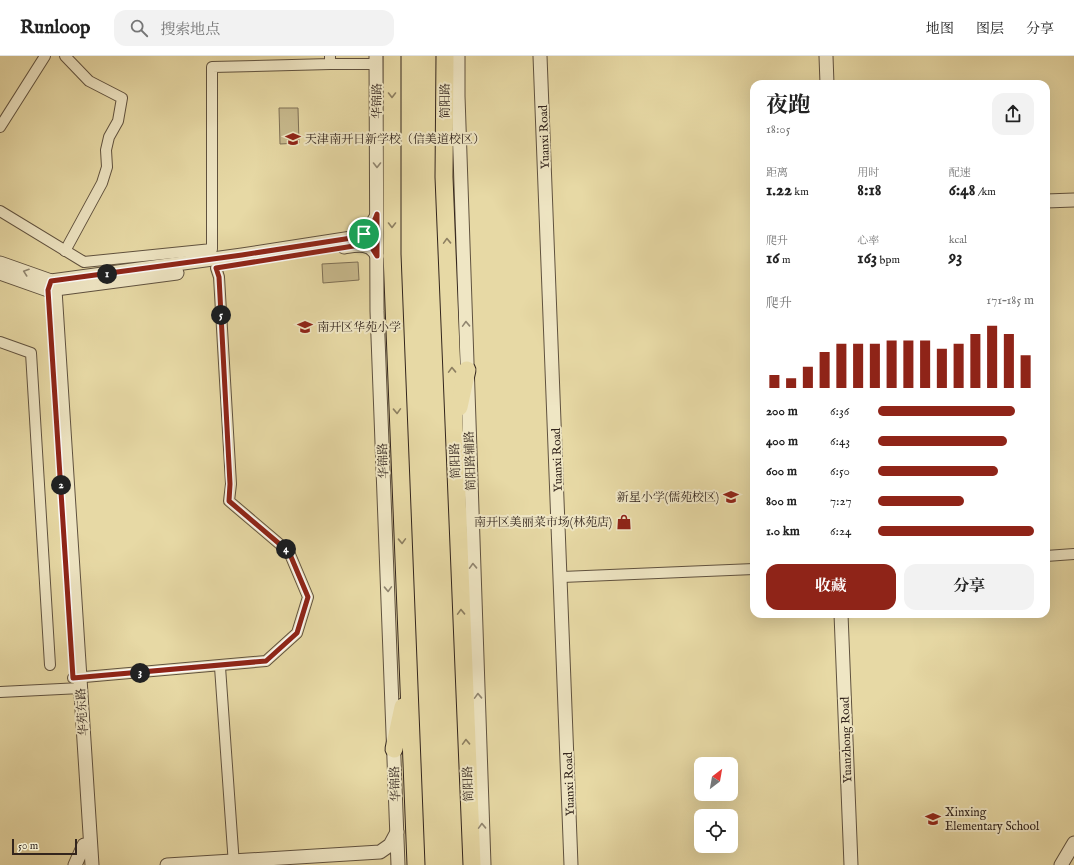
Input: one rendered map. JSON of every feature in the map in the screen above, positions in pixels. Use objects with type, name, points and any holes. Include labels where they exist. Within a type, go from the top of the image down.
[{"type":"highway","points":[[392,56],[392,254],[396,390],[416,865]]},
{"type":"highway","name":"简阳路","points":[[445,56],[444,177],[472,865]]},
{"type":"highway","points":[[454,430],[467,370]]},
{"type":"highway","points":[[394,749],[408,685]]},
{"type":"street","points":[[0,127],[45,56]]},
{"type":"street","points":[[65,56],[89,81],[122,98],[118,121],[109,137],[106,150],[107,167],[102,182],[65,251]]},
{"type":"street","name":"简阳路辅路","points":[[458,56],[458,96],[484,865]]},
{"type":"street","name":"Yuanxi Road","points":[[540,56],[562,578],[571,865]]},
{"type":"street","points":[[822,56],[823,80]]},
{"type":"street","points":[[826,56],[827,80]]},
{"type":"street","points":[[0,211],[84,262],[212,249],[212,67],[330,60],[376,60]]},
{"type":"street","name":"华锦路","points":[[376,60],[377,311],[397,865]]},
{"type":"street","points":[[1050,201],[1074,200]]},
{"type":"street","points":[[0,263],[52,287],[358,237],[367,232],[374,224],[377,214]]},
{"type":"street","points":[[0,274],[33,285],[52,287],[216,268],[360,245],[372,248],[377,256]]},
{"type":"street","points":[[0,692],[266,661],[297,633],[308,597],[289,552],[229,501],[230,484],[219,277],[216,268]]},
{"type":"street","points":[[33,285],[44,293],[49,304]]},
{"type":"street","name":"华苑东路","points":[[52,287],[49,304],[92,865]]},
{"type":"street","name":"华苑东路","points":[[52,287],[77,683],[85,865]]},
{"type":"street","points":[[377,311],[396,390]]},
{"type":"street","points":[[0,342],[31,354],[50,665]]},
{"type":"street","points":[[1050,556],[1074,554]]},
{"type":"street","points":[[562,578],[750,569]]},
{"type":"street","name":"Yuanzhong Road","points":[[841,618],[851,865]]},
{"type":"street","name":"Yuanzhong Road","points":[[847,618],[856,865]]},
{"type":"street","points":[[220,667],[236,864]]},
{"type":"street","points":[[470,828],[476,865]]},
{"type":"street","points":[[236,864],[380,852],[390,844],[397,832]]},
{"type":"street","points":[[1061,865],[1074,843]]},
{"type":"street","points":[[75,865],[84,845]]},
{"type":"street","points":[[167,865],[236,864],[380,857],[388,858],[397,865]]},
{"type":"street","points":[[1069,865],[1074,857]]},
{"type":"shaded area","points":[[279,108],[298,108],[299,143],[280,144]]},
{"type":"shaded area","points":[[358,262],[359,280],[323,283],[322,264]]},
{"type":"place","name":"天津南开日新学校（信美道校区）","points":[[293,139]]},
{"type":"place","name":"南开区华苑小学","points":[[305,327]]},
{"type":"place","name":"新星小学(儒苑校区)","points":[[731,497]]},
{"type":"place","name":"南开区美丽菜市场(林苑店)","points":[[624,522]]},
{"type":"place","name":"Xinxing Elementary School","points":[[933,819]]},
{"type":"route","points":[[377,214],[377,256],[372,248],[366,245],[360,245],[216,268],[219,277],[227,413],[230,484],[229,501],[289,552],[308,597],[297,633],[266,661],[220,667],[73,678],[48,290],[51,281],[242,255],[358,237],[364,234],[374,224],[377,214]]}]
